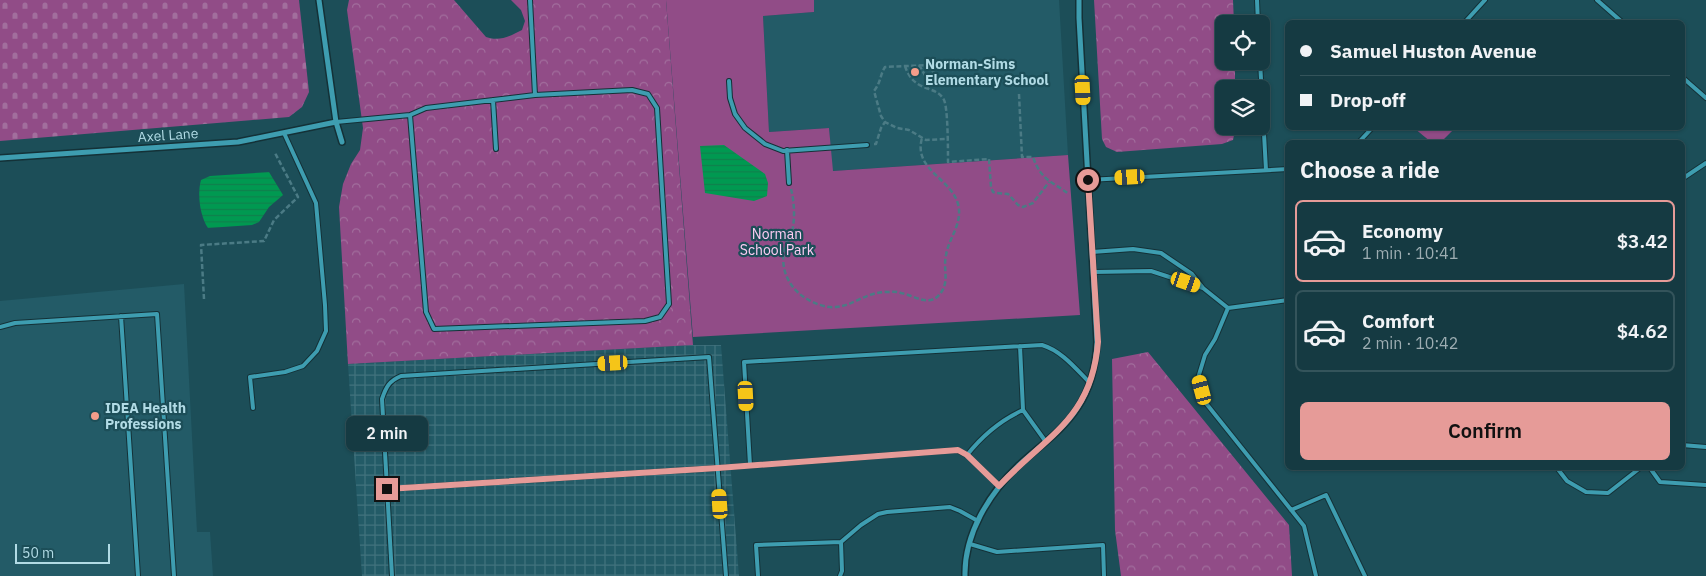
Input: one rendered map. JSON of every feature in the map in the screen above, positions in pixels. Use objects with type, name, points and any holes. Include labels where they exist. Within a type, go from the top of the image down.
[{"type":"street","points":[[319,0],[336,122],[342,142]]},
{"type":"street","points":[[965,576],[970,544],[984,509],[999,486],[1018,466],[1065,424],[1074,413],[1084,397],[1094,369],[1098,342],[1079,0]]},
{"type":"street","name":"Axel Lane","points":[[0,158],[238,142],[336,122]]},
{"type":"lane","points":[[530,0],[535,95]]},
{"type":"lane","points":[[1257,0],[1258,15]]},
{"type":"lane","points":[[1467,20],[1485,0]]},
{"type":"lane","points":[[1596,0],[1620,20]]},
{"type":"lane","points":[[1260,70],[1266,170]]},
{"type":"lane","points":[[1685,80],[1706,98]]},
{"type":"lane","points":[[729,81],[730,98],[735,114],[745,128],[765,144],[783,151],[867,145]]},
{"type":"lane","points":[[336,122],[410,115],[426,108],[535,95],[632,90],[648,94],[657,108],[669,304],[660,317],[646,321],[434,329],[426,312],[410,115]]},
{"type":"lane","points":[[493,100],[496,149]]},
{"type":"lane","points":[[1361,140],[1370,130]]},
{"type":"lane","points":[[252,408],[250,377],[286,372],[303,366],[317,351],[326,331],[316,203],[284,133]]},
{"type":"lane","points":[[787,150],[789,183]]},
{"type":"lane","points":[[1685,177],[1706,162]]},
{"type":"lane","points":[[1088,180],[1285,169]]},
{"type":"lane","points":[[1092,252],[1133,249],[1161,253],[1192,274],[1202,288],[1228,308],[1285,300]]},
{"type":"lane","points":[[1093,272],[1151,271],[1202,288]]},
{"type":"lane","points":[[1228,308],[1215,339],[1205,355],[1198,378],[1205,402],[1304,526],[1316,576]]},
{"type":"lane","points":[[0,327],[15,323],[157,314],[174,576]]},
{"type":"lane","points":[[121,316],[138,576]]},
{"type":"lane","points":[[750,465],[744,362],[1042,345],[1064,357],[1090,382]]},
{"type":"lane","points":[[1020,346],[1023,410],[1046,442]]},
{"type":"lane","points":[[392,576],[382,399],[391,380],[401,376],[709,357],[726,576]]},
{"type":"lane","points":[[967,455],[985,435],[1011,415],[1023,410]]},
{"type":"lane","points":[[1685,445],[1706,447]]},
{"type":"lane","points":[[387,489],[718,468],[958,450],[967,455],[999,486]]},
{"type":"lane","points":[[1559,470],[1568,481],[1586,492],[1608,493],[1637,470]]},
{"type":"lane","points":[[1651,470],[1660,482],[1706,485]]},
{"type":"lane","points":[[1291,510],[1326,495],[1365,576]]},
{"type":"lane","points":[[758,576],[756,545],[841,542],[878,514],[950,507],[978,521]]},
{"type":"lane","points":[[840,576],[842,570],[841,542]]},
{"type":"lane","points":[[970,544],[997,552],[1103,545],[1104,576]]},
{"type":"path","points":[[926,77],[934,73],[929,65],[886,67],[882,73],[881,81],[874,91],[881,116],[885,122],[897,128],[909,130],[926,140],[947,139]]},
{"type":"path","points":[[905,66],[914,82],[921,87],[936,92],[944,100],[948,162],[989,158],[993,192],[1008,194],[1018,205],[1023,207],[1033,204],[1048,182]]},
{"type":"path","points":[[919,66],[926,77],[928,89]]},
{"type":"path","points":[[1019,94],[1022,157],[1033,157],[1038,170],[1048,182],[1069,194]]},
{"type":"path","points":[[867,145],[876,144],[885,122]]},
{"type":"path","points":[[789,183],[794,210],[793,229],[783,257],[784,269],[794,290],[822,305],[836,307],[879,292],[902,293],[926,301],[935,299],[941,293],[947,279],[945,259],[947,248],[957,228],[958,205],[954,194],[946,184],[931,172],[924,163],[920,144],[922,138]]},
{"type":"path","points":[[204,300],[201,245],[264,241],[274,220],[298,197],[275,153]]},
{"type":"shaded area","name":"Norman-Sims Elementary School","points":[[814,0],[1059,0],[1068,155],[832,171],[829,128],[769,132],[763,16],[814,12]]},
{"type":"shaded area","points":[[724,145],[765,174],[768,183],[767,196],[754,201],[705,193],[700,146]]},
{"type":"shaded area","points":[[269,172],[283,195],[269,207],[259,222],[252,225],[208,228],[200,205],[199,192],[201,180],[210,176]]},
{"type":"shaded area","name":"IDEA Health Professions","points":[[184,284],[197,532],[210,532],[213,576],[0,576],[0,301]]},
{"type":"shaded area","points":[[721,345],[739,576],[362,576],[348,364]]},
{"type":"green space","points":[[0,0],[299,0],[309,92],[302,107],[289,117],[0,141]]},
{"type":"green space","points":[[349,0],[454,0],[486,37],[496,39],[505,38],[522,30],[525,21],[521,10],[511,0],[666,0],[693,345],[348,364],[339,207],[343,184],[351,164],[360,150],[363,128],[347,10]]},
{"type":"green space","name":"Norman School Park","points":[[666,0],[814,0],[814,12],[763,16],[769,132],[829,128],[833,171],[1068,155],[1080,315],[693,337]]},
{"type":"green space","points":[[1094,0],[1233,0],[1234,15],[1215,15],[1215,70],[1235,70],[1235,80],[1215,80],[1215,135],[1234,135],[1233,140],[1222,144],[1117,152],[1106,147],[1102,139]]},
{"type":"green space","points":[[1416,130],[1453,130],[1443,140],[1429,140]]},
{"type":"green space","points":[[1148,352],[1289,525],[1292,576],[1121,576],[1115,530],[1112,359]]},
{"type":"place","name":"Norman-Sims Elementary School","points":[[915,72]]},
{"type":"place","name":"IDEA Health Professions","points":[[95,416]]},
{"type":"route","points":[[387,489],[718,468],[958,450],[967,455],[999,486],[1018,466],[1065,424],[1074,413],[1084,397],[1094,369],[1098,342],[1088,180]]}]
